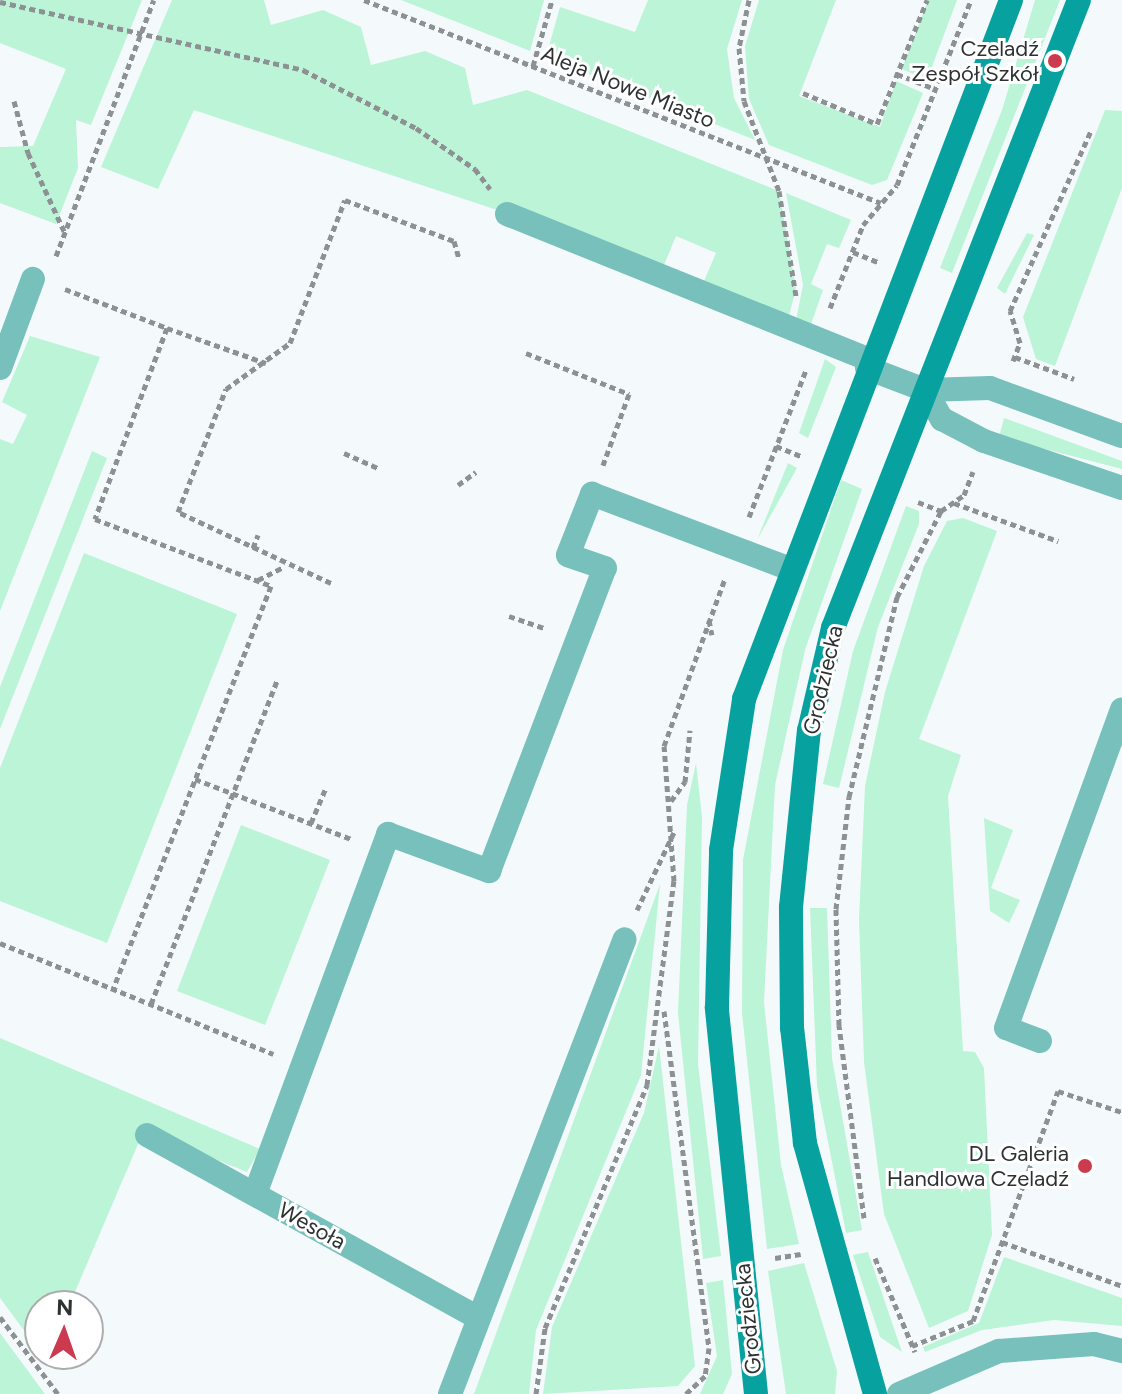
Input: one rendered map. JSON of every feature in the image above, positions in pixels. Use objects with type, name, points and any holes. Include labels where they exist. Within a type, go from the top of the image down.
[{"type":"street","name":"Grodziecka","points":[[756,1394],[717,1007],[721,850],[744,699],[788,568],[1011,0]]},
{"type":"street","name":"Grodziecka","points":[[875,1394],[830,1248],[805,1143],[792,1028],[799,814],[833,628],[1079,0]]},
{"type":"street","points":[[507,214],[789,329],[925,390],[1002,392],[1122,436]]},
{"type":"street","points":[[0,368],[42,275]]},
{"type":"street","points":[[925,390],[942,419],[984,441],[1122,488]]},
{"type":"street","points":[[255,1194],[388,834],[489,871],[605,568],[568,555],[592,494],[788,568]]},
{"type":"street","points":[[1040,1041],[1006,1028],[1122,709]]},
{"type":"street","points":[[450,1394],[477,1317],[625,939]]},
{"type":"street","name":"Wesoła","points":[[147,1135],[477,1317]]},
{"type":"street","points":[[899,1394],[999,1351],[1094,1344],[1122,1351]]},
{"type":"path","points":[[42,275],[65,233],[154,0]]},
{"type":"path","name":"Aleja Nowe Miasto","points":[[364,0],[881,203]]},
{"type":"path","points":[[533,66],[552,0]]},
{"type":"path","points":[[749,0],[739,48],[744,101],[768,160],[799,286],[789,329]]},
{"type":"path","points":[[803,93],[877,124],[927,0]]},
{"type":"path","points":[[536,1394],[545,1328],[640,1103],[663,1006],[674,831],[666,736],[863,225],[897,185],[971,0]]},
{"type":"path","points":[[0,2],[140,36],[303,70],[416,128],[475,169],[507,214]]},
{"type":"path","points":[[897,74],[935,89]]},
{"type":"path","points":[[14,101],[28,153],[65,233]]},
{"type":"path","points":[[1002,392],[1020,343],[1010,311],[1091,131]]},
{"type":"path","points":[[331,583],[286,566],[178,512],[226,389],[290,343],[345,200],[454,241],[459,258]]},
{"type":"path","points":[[61,288],[266,363]]},
{"type":"path","points":[[113,989],[271,586],[95,519],[167,328]]},
{"type":"path","points":[[526,353],[629,394],[592,494]]},
{"type":"path","points":[[1015,357],[1082,382]]},
{"type":"path","points":[[926,1381],[869,1243],[850,1143],[836,909],[849,797],[897,597],[941,511],[964,495],[984,441]]},
{"type":"path","points":[[344,453],[378,468]]},
{"type":"path","points":[[458,485],[476,472]]},
{"type":"path","points":[[954,503],[1058,541]]},
{"type":"path","points":[[253,548],[258,535]]},
{"type":"path","points":[[257,581],[286,566]]},
{"type":"path","points":[[709,618],[712,635]]},
{"type":"path","points":[[151,1004],[277,680]]},
{"type":"path","points":[[671,801],[685,782],[690,730]]},
{"type":"path","points":[[195,779],[382,850]]},
{"type":"path","points":[[311,823],[326,787]]},
{"type":"path","points":[[651,877],[674,831]]},
{"type":"path","points":[[0,943],[276,1055],[288,1023],[315,1032]]},
{"type":"path","points":[[663,1006],[709,1348],[705,1376],[686,1394]]},
{"type":"path","points":[[912,1346],[973,1321],[1058,1091],[1122,1112]]},
{"type":"path","points":[[1002,1242],[1122,1286]]},
{"type":"path","points":[[698,1273],[869,1243]]},
{"type":"path","points":[[0,1317],[58,1394]]},
{"type":"green space","points":[[0,0],[142,0],[91,125],[76,120],[78,168],[56,224],[0,203],[0,147],[33,146],[66,69],[0,43]]},
{"type":"green space","points":[[172,0],[264,0],[271,25],[323,10],[361,27],[371,65],[425,51],[465,68],[473,105],[527,90],[779,191],[796,288],[789,316],[704,281],[716,253],[676,236],[664,265],[194,110],[158,189],[101,167]]},
{"type":"green space","points":[[401,0],[544,0],[530,51]]},
{"type":"green space","points":[[648,0],[742,0],[727,49],[734,98],[755,140],[546,57],[560,7],[635,32]]},
{"type":"green space","points":[[759,0],[836,0],[799,96],[880,127],[896,81],[923,93],[887,180],[872,185],[769,145],[749,99],[745,46]]},
{"type":"green space","points":[[928,0],[957,0],[927,80],[902,69]]},
{"type":"green space","points":[[1035,0],[1060,0],[952,273],[940,268],[1002,110]]},
{"type":"green space","points":[[1105,110],[1122,111],[1122,188],[1055,366],[1036,359],[1023,317]]},
{"type":"green space","points":[[786,193],[851,220],[839,248],[827,244],[811,284],[823,290],[810,327],[796,320],[803,285]]},
{"type":"green space","points":[[1027,233],[1034,235],[1005,294],[997,288]]},
{"type":"green space","points":[[30,336],[100,357],[0,611],[0,439],[13,444],[27,415],[2,402]]},
{"type":"green space","points":[[825,359],[836,367],[808,438],[799,433]]},
{"type":"green space","points":[[1004,418],[1122,461],[1122,469],[999,437]]},
{"type":"green space","points":[[92,451],[107,458],[0,729],[0,687]]},
{"type":"green space","points":[[788,463],[797,468],[757,540]]},
{"type":"green space","points":[[841,480],[862,489],[805,650],[775,785],[764,1002],[781,1165],[799,1244],[767,1249],[742,1013],[743,860],[783,650]]},
{"type":"green space","points":[[906,506],[919,511],[919,524],[878,627],[839,788],[823,784],[853,651]]},
{"type":"green space","points":[[963,518],[997,531],[919,739],[961,755],[948,796],[963,1051],[975,1052],[984,1068],[992,1235],[968,1311],[929,1328],[884,1214],[864,1062],[859,919],[865,786],[885,692],[924,566],[947,521]]},
{"type":"green space","points":[[84,553],[237,614],[107,943],[0,901],[0,768]]},
{"type":"green space","points":[[696,763],[702,817],[698,1064],[721,1256],[703,1259],[678,1013],[687,805]]},
{"type":"green space","points":[[984,818],[1013,830],[991,888],[1020,900],[1009,923],[990,911]]},
{"type":"green space","points":[[241,825],[330,860],[265,1025],[177,991]]},
{"type":"green space","points":[[660,884],[641,1075],[536,1330],[529,1394],[474,1394]]},
{"type":"green space","points":[[810,908],[827,908],[832,1058],[862,1230],[846,1233],[817,1086]]},
{"type":"green space","points":[[0,1038],[260,1149],[247,1172],[144,1130],[76,1290],[24,1290],[24,1330],[0,1298]]},
{"type":"green space","points":[[659,1046],[695,1366],[678,1386],[543,1394],[552,1327],[644,1113]]},
{"type":"green space","points":[[868,1252],[902,1352],[880,1337],[853,1255]]},
{"type":"green space","points":[[1004,1257],[1122,1298],[1122,1326],[1054,1320],[982,1330],[925,1352],[923,1347],[979,1323]]},
{"type":"green space","points":[[804,1263],[837,1371],[835,1394],[786,1394],[768,1271]]},
{"type":"green space","points":[[723,1280],[732,1374],[723,1394],[700,1394],[717,1356],[706,1283]]},
{"type":"green space","points":[[0,1333],[24,1366],[24,1370],[27,1370],[45,1394],[0,1394]]},
{"type":"place","name":"Czeladź Zespół Szkół","points":[[1055,61]]},
{"type":"place","name":"DL Galeria Handlowa Czeladź","points":[[1085,1166]]}]
